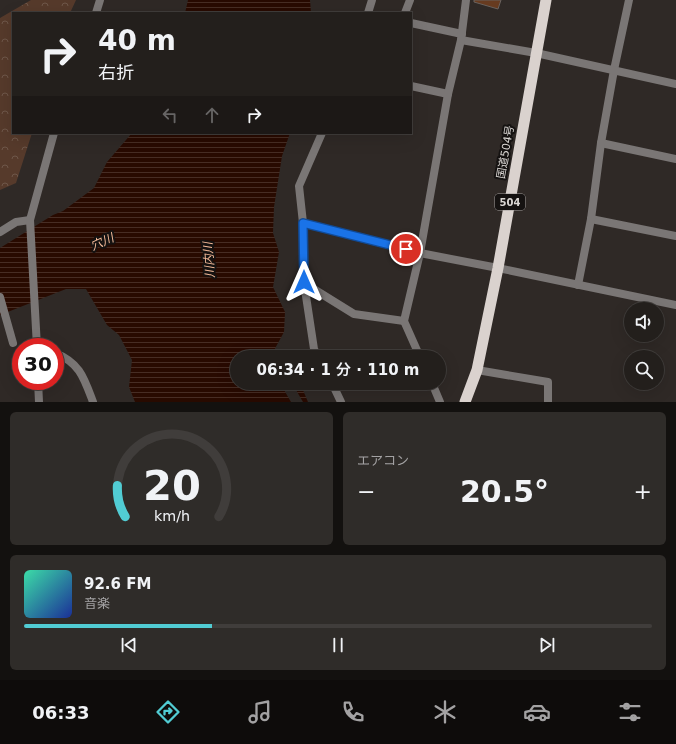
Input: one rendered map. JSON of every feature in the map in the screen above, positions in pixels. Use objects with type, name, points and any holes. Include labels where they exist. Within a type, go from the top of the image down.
[{"type":"highway","name":"国道504号","points":[[465,402],[476,370],[498,268],[546,0]]},
{"type":"street","points":[[96,12],[100,0]]},
{"type":"street","points":[[368,12],[372,0]]},
{"type":"street","points":[[406,12],[410,0]]},
{"type":"street","points":[[417,350],[404,321],[420,253],[448,94],[461,37],[466,0]]},
{"type":"street","points":[[578,285],[591,219],[601,143],[614,70],[629,0]]},
{"type":"street","points":[[412,23],[461,37],[676,84]]},
{"type":"street","points":[[412,86],[448,94]]},
{"type":"street","points":[[37,338],[30,220],[54,134]]},
{"type":"street","points":[[314,350],[304,282],[303,223],[299,186],[322,134]]},
{"type":"street","points":[[601,143],[676,160]]},
{"type":"street","points":[[591,219],[676,236]]},
{"type":"street","points":[[0,232],[16,222],[30,220]]},
{"type":"street","points":[[303,223],[420,253],[676,306]]},
{"type":"street","points":[[304,282],[354,314],[404,321]]},
{"type":"street","points":[[0,297],[12,339]]},
{"type":"street","points":[[64,357],[82,374],[93,402]]},
{"type":"street","points":[[476,370],[548,382],[548,402]]},
{"type":"street","points":[[38,390],[39,402]]},
{"type":"street","points":[[335,390],[341,402]]},
{"type":"street","points":[[435,390],[440,402]]},
{"type":"green space","points":[[31,0],[76,0],[70,12],[12,12],[12,134],[32,134],[16,183],[0,190],[0,18]]},
{"type":"water","points":[[188,0],[310,0],[311,12],[185,12]]},
{"type":"water","points":[[131,134],[290,134],[282,156],[274,207],[273,233],[279,252],[273,287],[285,312],[284,332],[274,350],[230,350],[230,390],[284,390],[291,402],[135,402],[129,387],[132,360],[119,335],[107,325],[86,289],[66,289],[0,315],[0,248],[53,215],[63,211],[94,188],[107,162]]},
{"type":"water","points":[[296,390],[303,390],[308,402],[303,402]]},
{"type":"building","points":[[474,0],[501,0],[498,9],[474,2]]},
{"type":"route","points":[[304,282],[303,223],[406,249]]},
{"type":"water label","name":"穴川","points":[[102,242]]},
{"type":"water label","name":"川内川","points":[[209,260]]}]
